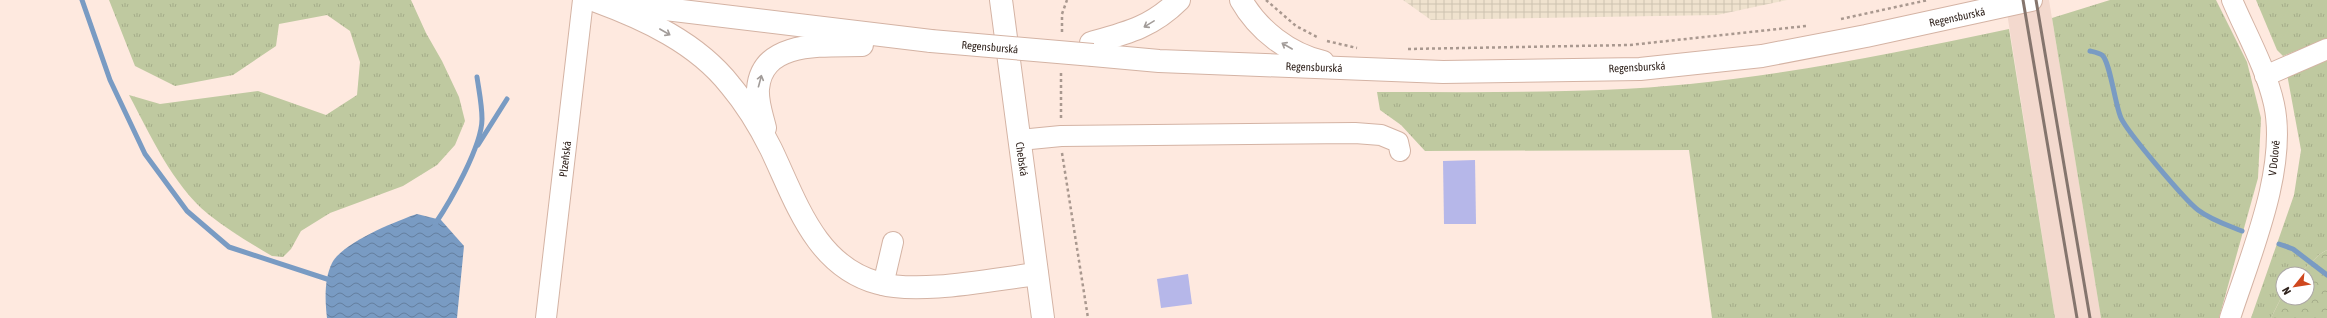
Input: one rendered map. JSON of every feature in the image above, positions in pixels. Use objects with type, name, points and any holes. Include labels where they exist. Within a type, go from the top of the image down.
[{"type":"main road","points":[[591,0],[631,9],[711,64],[739,96],[770,147],[799,210],[818,242],[837,263],[849,271],[883,285],[925,287],[1037,274]]},
{"type":"main road","name":"Chebská","points":[[1001,0],[1043,318]]},
{"type":"main road","points":[[1092,49],[1143,28],[1164,15],[1179,0]]},
{"type":"main road","points":[[1241,0],[1256,21],[1285,46],[1311,59],[1340,65],[1378,70]]},
{"type":"main road","name":"Regensburská","points":[[631,9],[900,41],[1054,44],[1159,61],[1443,72],[1640,69],[1762,56],[1881,33],[2031,0]]},
{"type":"main road","points":[[770,147],[761,112],[758,88],[763,70],[772,60],[784,53],[801,48],[900,41]]},
{"type":"street","name":"Plzeňská","points":[[546,318],[591,0]]},
{"type":"street","name":"V Dolově","points":[[2230,318],[2259,228],[2272,181],[2277,152],[2274,104],[2265,76],[2232,0]]},
{"type":"street","points":[[2265,76],[2327,49]]},
{"type":"street","points":[[1020,140],[1061,136],[1355,133],[1381,135],[1398,142],[1400,151]]},
{"type":"street","points":[[883,285],[892,242]]},
{"type":"path","points":[[1054,44],[1067,0]]},
{"type":"path","points":[[1266,0],[1286,19],[1317,38],[1344,46],[1364,48]]},
{"type":"path","points":[[1833,21],[1928,0]]},
{"type":"path","points":[[1401,49],[1630,45],[1810,25]]},
{"type":"path","points":[[1061,68],[1061,136],[1064,176],[1088,318]]},
{"type":"shaded area","points":[[1403,0],[1787,0],[1717,15],[1431,20]]},
{"type":"shaded area","points":[[2005,0],[2049,0],[2101,318],[2055,318]]},
{"type":"green space","points":[[109,0],[411,0],[459,97],[465,121],[455,145],[437,165],[403,186],[330,213],[301,231],[291,249],[283,257],[272,256],[223,225],[195,202],[163,159],[129,95],[160,104],[258,91],[326,115],[357,95],[360,62],[350,31],[327,15],[279,24],[276,46],[233,75],[175,86],[135,66]]},
{"type":"green space","points":[[2110,0],[2216,0],[2247,62],[2261,118],[2258,178],[2219,318],[2101,318],[2052,18]]},
{"type":"green space","points":[[2256,0],[2327,0],[2327,39],[2283,56],[2277,50]]},
{"type":"green space","points":[[2009,29],[2055,318],[1712,318],[1689,150],[1425,151],[1401,125],[1380,110],[1377,92],[1573,91],[1690,84],[1811,68]]},
{"type":"green space","points":[[2327,56],[2327,250],[2320,254],[2307,266],[2275,266],[2275,306],[2277,306],[2271,318],[2251,318],[2294,195],[2301,150],[2287,74]]},
{"type":"green space","points":[[2327,250],[2327,318],[2271,318],[2277,306],[2315,306],[2315,266],[2307,266],[2320,254]]},
{"type":"water","points":[[417,214],[441,220],[464,246],[457,318],[327,318],[326,283],[329,269],[338,255],[370,234]]},
{"type":"building","points":[[1475,160],[1476,224],[1444,224],[1443,161]]},
{"type":"building","points":[[1188,274],[1192,304],[1161,308],[1157,279]]},
{"type":"waterway","points":[[82,0],[110,80],[145,154],[187,211],[229,247],[333,281]]},
{"type":"waterway","points":[[2090,51],[2101,54],[2105,59],[2121,118],[2157,166],[2181,194],[2203,214],[2242,231]]},
{"type":"waterway","points":[[435,224],[449,202],[477,144],[482,119],[477,77]]},
{"type":"waterway","points":[[478,145],[507,99]]},
{"type":"waterway","points":[[2279,244],[2293,249],[2327,275]]},
{"type":"railway","points":[[2023,0],[2077,318]]},
{"type":"railway","points":[[2036,0],[2090,318]]}]
